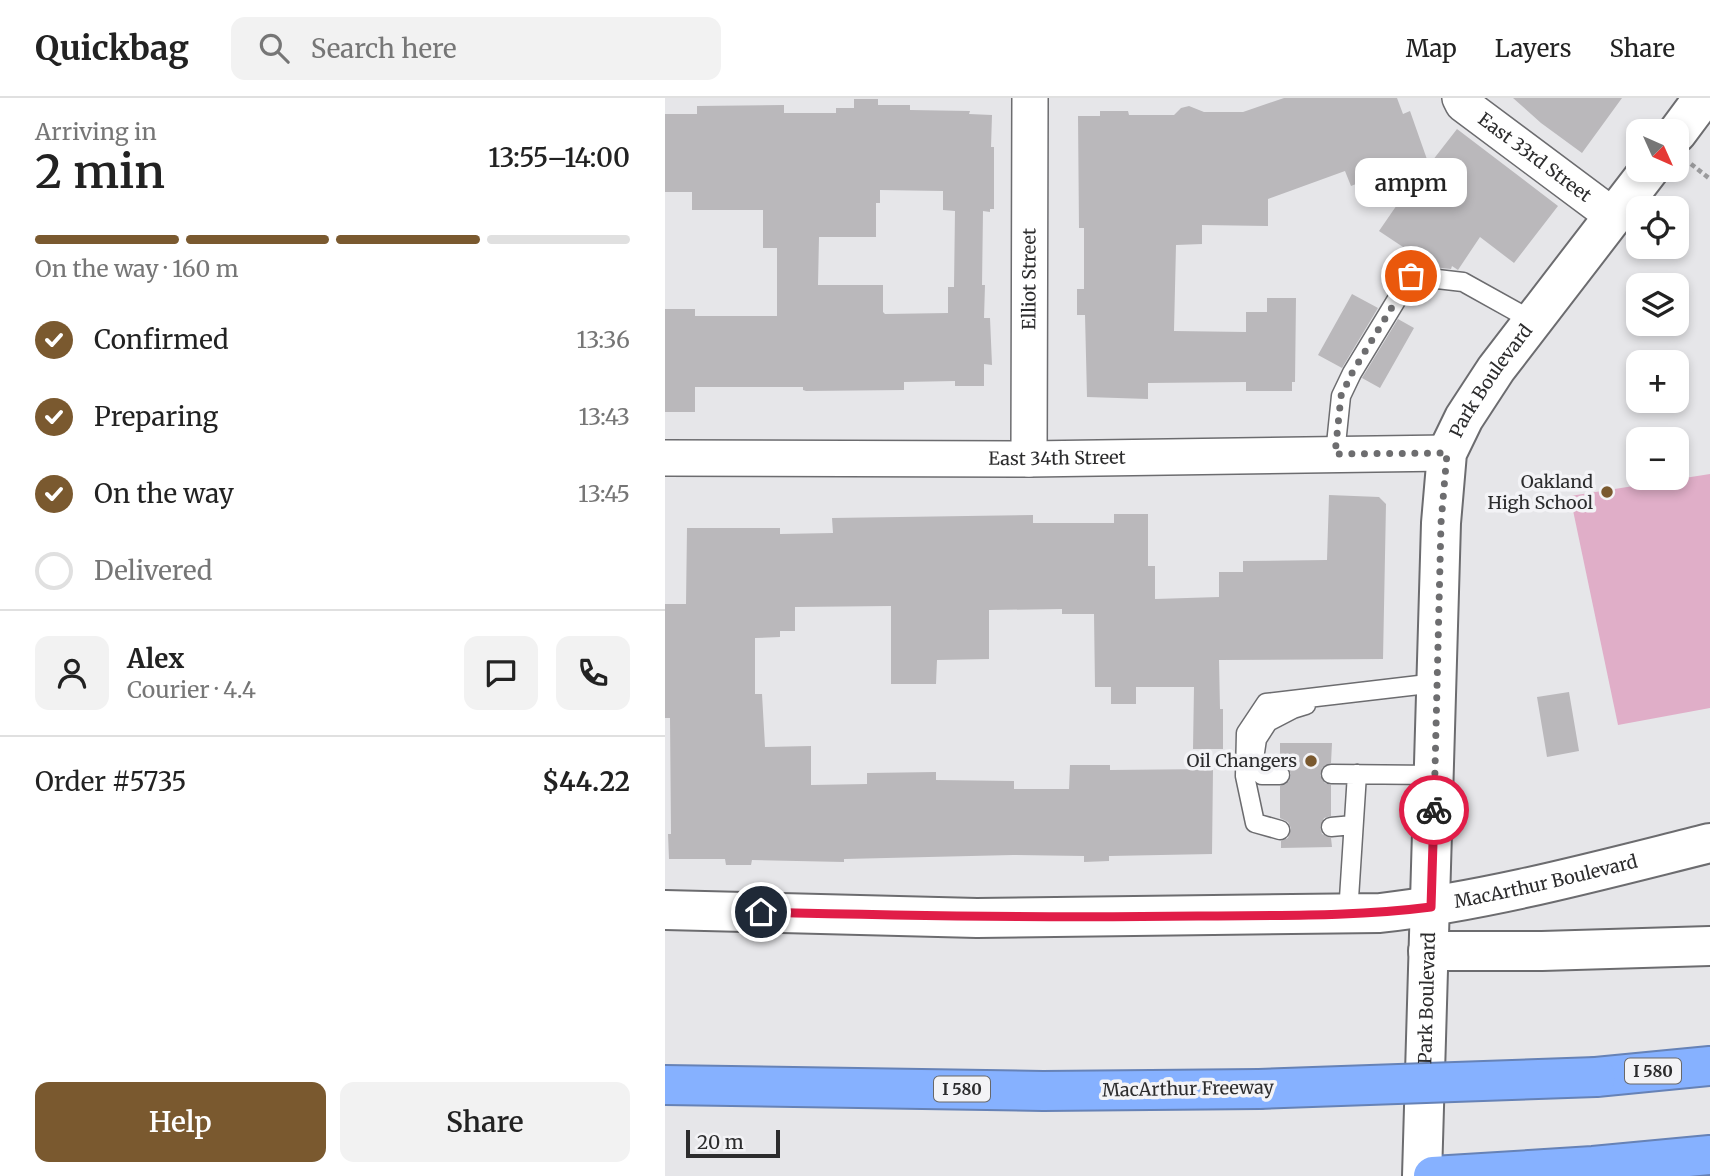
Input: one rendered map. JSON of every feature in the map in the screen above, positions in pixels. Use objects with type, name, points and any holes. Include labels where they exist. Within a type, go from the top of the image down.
[{"type":"highway","name":"MacArthur Freeway","points":[[665,1085],[1043,1091],[1259,1089],[1596,1077],[1710,1066]]},
{"type":"highway","points":[[1433,1176],[1593,1166],[1710,1155]]},
{"type":"main road","points":[[1687,119],[1703,98]]},
{"type":"main road","name":"Park Boulevard","points":[[1422,1176],[1441,523],[1447,453],[1464,418],[1496,369],[1640,182]]},
{"type":"main road","name":"MacArthur Boulevard","points":[[665,910],[977,918],[1380,913],[1431,907],[1508,892],[1710,843]]},
{"type":"main road","points":[[1428,951],[1710,946]]},
{"type":"street","name":"Elliot Street","points":[[1029,459],[1030,98]]},
{"type":"street","name":"East 33rd Street","points":[[1460,98],[1463,104],[1613,216]]},
{"type":"street","name":"East 34th Street","points":[[665,458],[1029,459],[1447,453]]},
{"type":"lane","points":[[1335,454],[1341,396],[1411,276],[1463,282],[1533,321]]},
{"type":"lane","points":[[1280,830],[1255,823],[1245,776],[1246,733],[1266,703],[1436,682]]},
{"type":"lane","points":[[1280,775],[1262,775],[1254,759],[1257,738],[1268,722],[1293,709],[1352,692]]},
{"type":"lane","points":[[1331,774],[1435,775]]},
{"type":"lane","points":[[1348,914],[1357,774]]},
{"type":"lane","points":[[1331,827],[1353,825]]},
{"type":"shaded area","points":[[1710,474],[1710,708],[1618,725],[1570,496],[1626,487],[1626,490],[1689,490],[1689,477]]},
{"type":"building","points":[[1284,98],[1397,98],[1403,114],[1410,111],[1429,165],[1457,129],[1558,206],[1514,263],[1480,237],[1458,270],[1452,266],[1451,269],[1433,267],[1379,231],[1421,170],[1364,189],[1361,182],[1351,186],[1345,171],[1268,199],[1268,226],[1202,225],[1202,244],[1176,245],[1174,331],[1246,332],[1246,312],[1267,312],[1267,298],[1296,298],[1295,382],[1292,382],[1292,391],[1246,391],[1246,382],[1148,383],[1148,399],[1087,397],[1085,315],[1077,315],[1077,289],[1084,289],[1084,228],[1079,228],[1078,116],[1100,116],[1100,111],[1128,111],[1129,115],[1174,115],[1181,108],[1189,106],[1204,112],[1243,112]]},
{"type":"building","points":[[1513,98],[1622,98],[1582,153]]},
{"type":"building","points":[[854,99],[878,99],[878,105],[910,105],[910,110],[970,111],[969,114],[992,115],[994,209],[990,209],[990,212],[983,211],[982,285],[985,285],[984,318],[990,318],[992,365],[984,364],[984,386],[955,386],[955,381],[904,382],[904,390],[806,391],[803,387],[695,387],[695,412],[665,412],[665,309],[695,309],[695,316],[777,316],[777,248],[763,248],[763,210],[692,210],[692,192],[665,192],[665,114],[697,114],[697,106],[784,105],[784,113],[836,113],[836,108],[854,108]],"holes":[[[880,190],[943,191],[943,210],[955,211],[954,287],[948,287],[948,313],[885,314],[883,285],[818,285],[819,237],[876,237],[876,203],[880,203]]]},
{"type":"building","points":[[1352,294],[1378,308],[1342,368],[1318,355]]},
{"type":"building","points":[[1398,319],[1414,328],[1380,388],[1362,378]]},
{"type":"building","points":[[1329,495],[1379,497],[1386,504],[1383,659],[1219,660],[1223,749],[1193,749],[1194,687],[1136,687],[1136,704],[1111,704],[1111,687],[1095,687],[1094,614],[1062,614],[1062,609],[989,610],[989,659],[937,660],[936,684],[891,684],[891,606],[795,607],[795,631],[780,631],[780,637],[755,638],[755,694],[762,694],[765,747],[811,746],[811,785],[867,784],[867,773],[936,772],[936,780],[1014,781],[1014,789],[1069,789],[1070,765],[1110,765],[1110,770],[1213,769],[1212,854],[1109,856],[1109,861],[1084,862],[1084,856],[1013,855],[844,859],[844,862],[752,860],[751,865],[726,865],[725,859],[669,859],[670,718],[665,718],[665,604],[686,604],[687,528],[780,528],[780,534],[833,533],[832,518],[1033,515],[1033,523],[1114,523],[1114,514],[1148,514],[1148,566],[1155,566],[1155,599],[1219,597],[1219,572],[1243,572],[1243,561],[1327,560]]},
{"type":"building","points":[[1569,692],[1579,751],[1547,757],[1537,697]]},
{"type":"building","points":[[1280,743],[1332,743],[1331,763],[1322,768],[1320,775],[1325,783],[1331,785],[1331,816],[1324,818],[1320,827],[1322,834],[1331,838],[1332,847],[1281,848],[1281,841],[1288,838],[1291,828],[1288,822],[1280,818],[1280,786],[1289,781],[1291,774],[1286,766],[1280,764]]},
{"type":"way so far","points":[[1411,276],[1341,396],[1335,454],[1447,453],[1441,523],[1434,810]]},
{"type":"place","name":"ampm","points":[[1411,276]]},
{"type":"place","name":"Oakland High School","points":[[1607,492]]},
{"type":"place","name":"Oil Changers","points":[[1311,761]]},
{"type":"route","points":[[761,912],[977,918],[1114,917],[1380,913],[1431,907],[1434,810]]}]
